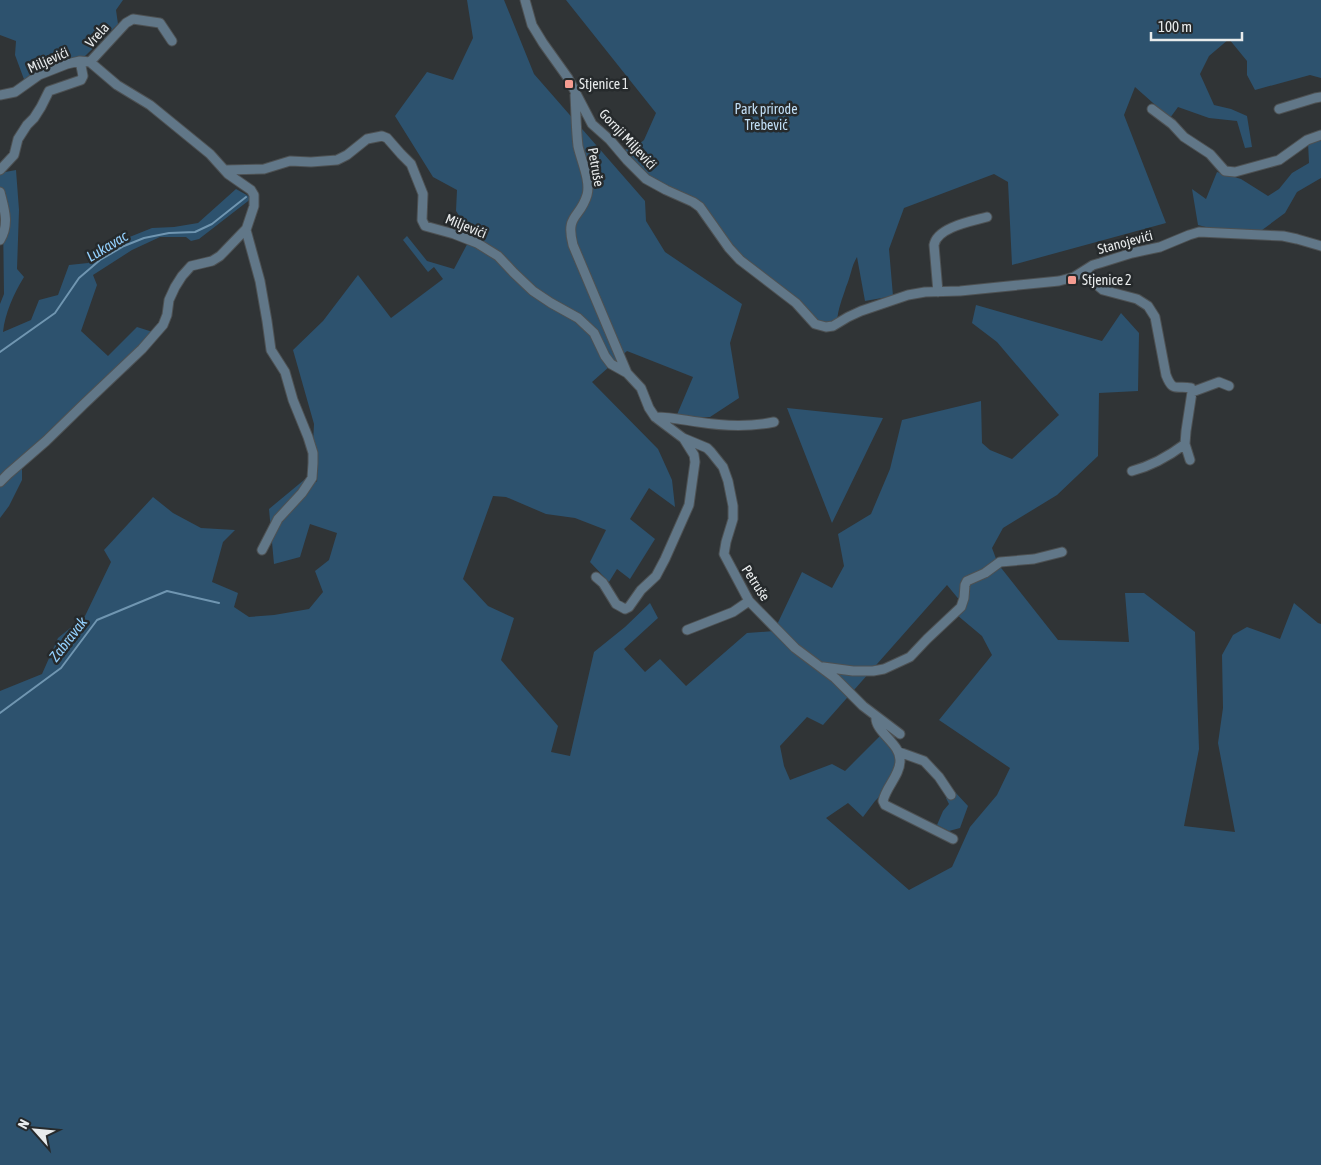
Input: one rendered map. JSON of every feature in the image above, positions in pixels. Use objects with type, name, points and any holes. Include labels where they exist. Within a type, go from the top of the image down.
[{"type":"street","name":"Gornji Miljevići","points":[[525,0],[532,26],[568,78],[592,124],[610,140],[646,179],[700,207],[729,248],[740,260],[796,303],[815,324]]},
{"type":"street","name":"Vrela","points":[[90,62],[126,22],[133,19],[160,23],[172,41]]},
{"type":"street","name":"Miljevići","points":[[0,170],[14,155],[18,139],[38,113],[49,91],[81,80],[83,76],[80,61]]},
{"type":"street","name":"Miljevići","points":[[0,95],[15,92],[40,75],[67,64],[80,61],[90,62],[117,85],[150,105],[210,154],[233,178],[251,190],[254,195],[254,206],[246,229]]},
{"type":"street","name":"Petruše","points":[[575,92],[578,145],[588,186],[587,195],[572,220],[570,232],[573,245],[620,354]]},
{"type":"street","points":[[1279,109],[1321,97]]},
{"type":"street","points":[[1152,109],[1172,124],[1184,137],[1210,154],[1225,171],[1235,172],[1279,160],[1307,140],[1321,135]]},
{"type":"street","name":"Miljevići","points":[[225,170],[264,169],[290,161],[337,160],[348,155],[367,139],[382,136],[387,138],[411,164],[423,194],[422,220],[426,226],[477,243],[498,256],[533,291],[578,318],[594,333],[610,364]]},
{"type":"street","points":[[0,192],[6,217],[6,228],[0,240]]},
{"type":"street","points":[[938,292],[935,240],[938,236],[955,227],[987,217]]},
{"type":"street","points":[[0,482],[46,441],[153,337],[163,325],[167,315],[169,300],[175,287],[191,266],[212,261],[220,256],[246,229]]},
{"type":"street","points":[[246,229],[248,244],[256,264],[271,350],[285,372],[292,400],[313,453],[312,478],[302,493],[278,519],[262,550]]},
{"type":"street","name":"Stanojevići","points":[[815,324],[826,327],[833,326],[861,311],[908,295],[1059,281],[1074,277],[1094,265],[1116,257],[1160,247],[1200,232],[1283,236],[1321,246]]},
{"type":"street","points":[[1086,270],[1103,290],[1142,301],[1148,306],[1155,317],[1169,384],[1176,388],[1191,388],[1192,392],[1185,444],[1190,460]]},
{"type":"street","points":[[610,364],[617,361],[620,354]]},
{"type":"street","points":[[620,354],[627,373]]},
{"type":"street","points":[[610,364],[627,373]]},
{"type":"street","name":"Petruše","points":[[627,373],[641,388],[655,417],[683,438],[707,448],[723,467],[731,493],[733,512],[724,554],[749,601],[795,648],[836,678],[863,706],[900,734]]},
{"type":"street","points":[[1192,392],[1219,382],[1229,386]]},
{"type":"street","points":[[655,417],[679,418],[696,422],[721,424],[774,422]]},
{"type":"street","name":"Petruše","points":[[596,577],[616,604],[625,609],[656,576],[690,506],[695,462],[694,455],[683,438]]},
{"type":"street","points":[[1132,471],[1158,461],[1185,444]]},
{"type":"street","points":[[821,667],[873,672],[910,657],[961,607],[967,581],[985,573],[1000,562],[1034,559],[1062,552]]},
{"type":"street","points":[[687,630],[733,612],[749,601]]},
{"type":"street","points":[[876,716],[875,721],[899,752],[900,763],[884,797],[885,806],[953,839]]},
{"type":"street","points":[[899,752],[924,761],[939,777],[951,795]]},
{"type":"green space","points":[[0,0],[123,0],[116,10],[118,24],[84,57],[53,66],[25,82],[15,55],[16,41],[0,35]]},
{"type":"green space","points":[[467,0],[504,0],[534,74],[645,201],[646,221],[665,252],[742,304],[730,343],[739,398],[710,417],[676,417],[693,377],[627,351],[592,382],[658,449],[672,480],[675,507],[649,488],[630,519],[655,539],[630,579],[617,569],[609,582],[590,562],[606,530],[575,518],[546,514],[506,497],[493,496],[463,579],[488,606],[514,618],[501,660],[558,726],[551,752],[570,756],[594,652],[625,627],[650,603],[658,618],[624,649],[645,672],[660,659],[686,686],[747,633],[774,631],[802,572],[832,588],[844,566],[838,534],[871,514],[890,469],[902,420],[981,401],[982,443],[990,450],[1012,459],[1059,415],[997,342],[972,323],[976,305],[1102,341],[1121,313],[1139,333],[1138,391],[1099,393],[1098,456],[1057,495],[1003,528],[992,548],[998,564],[1058,640],[1129,642],[1125,593],[1144,593],[1195,632],[1199,749],[1184,826],[1235,832],[1218,743],[1223,708],[1222,655],[1233,635],[1247,627],[1280,639],[1294,603],[1321,624],[1321,1165],[0,1165],[0,691],[42,674],[58,638],[85,616],[111,562],[104,550],[153,497],[173,513],[201,528],[235,530],[223,542],[212,582],[238,593],[234,607],[249,617],[309,609],[323,592],[315,571],[329,560],[337,533],[310,524],[300,557],[274,564],[269,509],[310,475],[317,482],[318,454],[313,444],[314,424],[293,350],[323,321],[358,275],[391,318],[443,279],[434,267],[428,272],[403,240],[407,236],[427,261],[454,269],[472,235],[456,211],[457,190],[433,177],[395,116],[427,72],[453,80],[473,38]],"holes":[[[947,585],[961,602],[957,615],[982,636],[992,655],[939,720],[1010,768],[997,795],[970,827],[952,867],[909,890],[826,818],[848,803],[863,817],[883,793],[900,761],[882,734],[845,771],[832,764],[790,780],[784,766],[780,746],[807,717],[823,725]]]},
{"type":"green space","name":"Park prirode Trebević","points":[[566,0],[1321,0],[1321,78],[1310,75],[1255,90],[1247,75],[1247,61],[1229,39],[1209,56],[1200,74],[1214,105],[1231,109],[1247,116],[1252,147],[1245,148],[1237,121],[1209,118],[1178,107],[1170,118],[1135,87],[1124,115],[1166,223],[1012,265],[1008,182],[994,174],[904,208],[889,249],[893,296],[865,301],[857,257],[840,304],[837,322],[823,324],[816,320],[797,298],[747,262],[729,243],[716,222],[654,180],[637,166],[624,150],[637,146],[644,140],[656,113]]},
{"type":"green space","points":[[1321,137],[1321,178],[1297,192],[1285,213],[1258,233],[1221,231],[1198,225],[1192,189],[1206,199],[1217,172],[1241,179],[1268,196],[1279,189],[1292,173],[1309,163],[1308,142]]},
{"type":"green space","points":[[16,170],[19,210],[17,269],[24,277],[10,303],[3,332],[31,320],[39,300],[58,295],[69,265],[88,263],[117,242],[152,228],[198,223],[236,189],[252,198],[199,239],[191,241],[186,237],[160,237],[132,250],[93,275],[97,285],[81,331],[108,356],[137,327],[159,334],[129,369],[64,421],[22,461],[22,480],[9,506],[0,518],[0,304],[4,294],[3,218],[0,210],[0,173]]},
{"type":"green space","points":[[787,408],[883,418],[832,523]]},
{"type":"green space","points":[[955,792],[968,806],[960,828],[949,831],[937,825],[943,811],[949,804],[946,798]]},
{"type":"waterway","name":"Lukavac","points":[[0,352],[55,313],[79,278],[100,260],[124,246],[144,238],[169,233],[195,232],[212,224],[246,197]]},
{"type":"waterway","name":"Zabravak","points":[[0,713],[61,668],[97,620],[167,591],[219,603]]},
{"type":"place","name":"Stjenice 1","points":[[569,84]]},
{"type":"place","name":"Stjenice 2","points":[[1072,280]]}]
